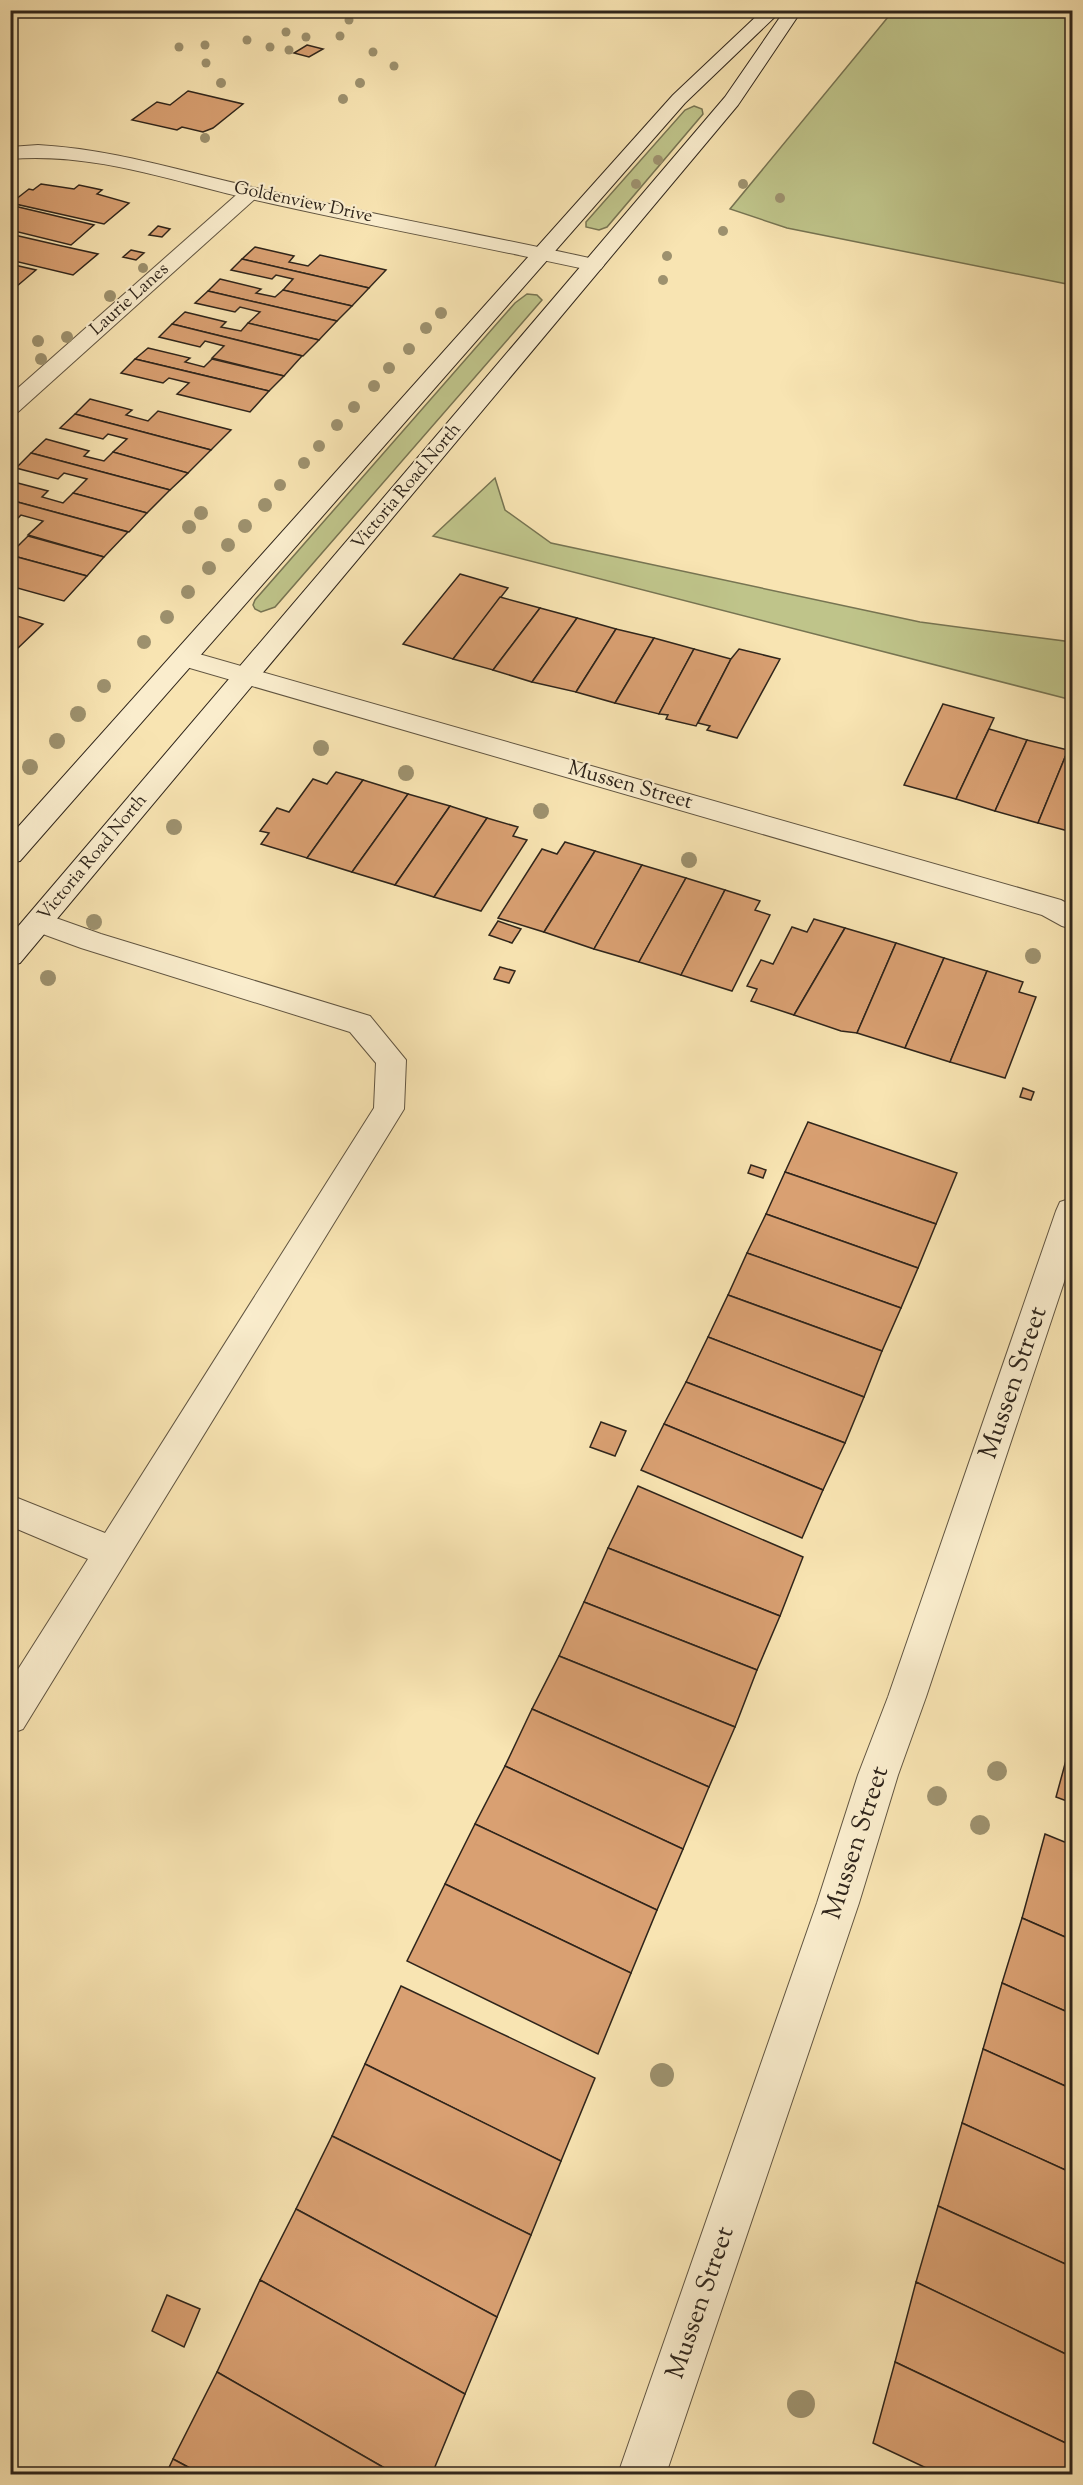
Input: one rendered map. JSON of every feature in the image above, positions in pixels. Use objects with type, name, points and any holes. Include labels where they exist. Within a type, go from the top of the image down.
[{"type":"main road","points":[[10,854],[679,99],[774,10]]},
{"type":"main road","name":"Victoria Road North","points":[[10,956],[732,101],[794,10]]},
{"type":"main road","name":"Goldenview Drive","points":[[10,153],[45,151],[86,154],[250,193],[594,265]]},
{"type":"main road","name":"Mussen Street","points":[[185,658],[1051,907],[1072,919]]},
{"type":"main road","name":"Mussen Street","points":[[642,2475],[838,1903],[878,1775],[907,1697],[1072,1211]]},
{"type":"lane","name":"Laurie Lanes","points":[[10,406],[250,193]]},
{"type":"lane","points":[[10,1716],[389,1109],[391,1060],[360,1024],[91,941],[39,922]]},
{"type":"lane","points":[[10,1510],[113,1553]]},
{"type":"green space","points":[[893,11],[1072,11],[1072,285],[787,228],[730,209]]},
{"type":"green space","points":[[694,106],[702,109],[703,114],[607,227],[599,230],[586,227],[586,222],[685,110]]},
{"type":"green space","points":[[527,294],[537,295],[542,300],[275,607],[261,612],[255,609],[253,605],[255,600],[515,303]]},
{"type":"green space","points":[[495,478],[505,510],[551,543],[920,622],[1072,642],[1072,700],[433,536]]},
{"type":"building","points":[[307,45],[323,49],[309,57],[294,53]]},
{"type":"building","points":[[188,91],[243,104],[213,128],[203,132],[182,127],[177,130],[132,120],[157,102],[170,105]]},
{"type":"building","points":[[41,184],[74,189],[79,185],[102,190],[97,194],[129,203],[104,224],[11,203],[29,189],[33,190]]},
{"type":"building","points":[[10,205],[94,225],[71,245],[10,230]]},
{"type":"building","points":[[158,226],[170,229],[162,237],[149,235]]},
{"type":"building","points":[[10,234],[98,254],[73,275],[10,260]]},
{"type":"building","points":[[255,247],[294,256],[289,262],[308,266],[320,255],[386,270],[369,288],[242,259]]},
{"type":"building","points":[[131,250],[144,253],[136,260],[123,257]]},
{"type":"building","points":[[242,259],[369,288],[352,306],[283,290],[293,279],[276,275],[272,279],[231,270]]},
{"type":"building","points":[[10,264],[36,270],[10,292]]},
{"type":"building","points":[[220,279],[261,289],[256,293],[275,297],[283,290],[352,306],[337,321],[208,291]]},
{"type":"building","points":[[208,291],[337,321],[319,340],[248,323],[260,312],[240,307],[235,312],[195,303]]},
{"type":"building","points":[[185,312],[226,322],[221,327],[241,331],[248,323],[319,340],[303,356],[172,324]]},
{"type":"building","points":[[172,324],[302,356],[284,376],[212,358],[224,346],[205,341],[200,347],[159,337]]},
{"type":"building","points":[[148,348],[190,358],[185,362],[204,367],[212,359],[284,376],[269,391],[135,359]]},
{"type":"building","points":[[135,359],[269,391],[250,412],[177,394],[189,383],[169,378],[163,383],[121,373]]},
{"type":"building","points":[[90,399],[132,410],[126,415],[148,421],[158,411],[231,430],[211,450],[75,414]]},
{"type":"building","points":[[75,414],[211,450],[188,473],[113,452],[127,439],[108,434],[103,439],[60,428]]},
{"type":"building","points":[[46,439],[89,451],[84,456],[104,461],[113,452],[188,473],[170,490],[31,453]]},
{"type":"building","points":[[31,453],[170,490],[147,513],[73,493],[87,479],[64,473],[58,479],[16,468]]},
{"type":"building","points":[[10,481],[48,491],[42,497],[63,503],[73,493],[147,513],[129,532],[10,500]]},
{"type":"building","points":[[10,500],[128,532],[104,557],[28,535],[43,521],[21,515],[15,521],[10,520]]},
{"type":"building","points":[[28,536],[104,557],[87,576],[10,555],[10,544],[18,546]]},
{"type":"building","points":[[10,555],[87,576],[64,601],[10,586]]},
{"type":"building","points":[[460,574],[508,588],[453,659],[403,644]]},
{"type":"building","points":[[500,597],[540,608],[493,670],[453,659]]},
{"type":"building","points":[[540,608],[577,618],[532,682],[493,670]]},
{"type":"building","points":[[10,614],[43,624],[17,649],[10,647]]},
{"type":"building","points":[[577,618],[616,629],[576,692],[532,682]]},
{"type":"building","points":[[616,629],[654,638],[615,703],[576,692]]},
{"type":"building","points":[[654,638],[694,649],[659,714],[615,703]]},
{"type":"building","points":[[694,649],[731,659],[696,726],[666,719],[668,715],[659,714]]},
{"type":"building","points":[[739,649],[780,659],[737,738],[707,730],[710,726],[698,723],[731,659]]},
{"type":"building","points":[[943,704],[994,718],[956,799],[904,785]]},
{"type":"building","points":[[989,729],[1027,740],[995,811],[956,799]]},
{"type":"building","points":[[1027,740],[1068,750],[1038,823],[995,811]]},
{"type":"building","points":[[1068,750],[1072,751],[1072,832],[1038,823]]},
{"type":"building","points":[[336,772],[363,780],[307,858],[261,844],[269,833],[260,831],[277,808],[289,812],[313,779],[327,784]]},
{"type":"building","points":[[363,780],[408,794],[352,872],[307,858]]},
{"type":"building","points":[[408,794],[450,806],[395,885],[352,872]]},
{"type":"building","points":[[450,806],[487,818],[434,897],[395,885]]},
{"type":"building","points":[[487,818],[518,827],[513,836],[527,840],[481,911],[434,897]]},
{"type":"building","points":[[565,842],[595,851],[544,932],[498,918],[542,849],[557,854]]},
{"type":"building","points":[[595,851],[642,865],[594,949],[544,932]]},
{"type":"building","points":[[642,865],[686,878],[639,962],[594,949]]},
{"type":"building","points":[[686,878],[725,890],[681,975],[639,962]]},
{"type":"building","points":[[725,890],[760,901],[755,910],[770,915],[732,991],[681,975]]},
{"type":"building","points":[[814,919],[845,928],[794,1015],[751,1001],[757,989],[747,986],[761,960],[773,964],[792,927],[807,932]]},
{"type":"building","points":[[498,921],[521,929],[512,943],[489,935]]},
{"type":"building","points":[[845,928],[896,943],[857,1033],[841,1031],[794,1015]]},
{"type":"building","points":[[896,943],[944,958],[905,1048],[857,1033]]},
{"type":"building","points":[[944,958],[987,971],[950,1062],[905,1048]]},
{"type":"building","points":[[500,967],[515,971],[509,983],[494,979]]},
{"type":"building","points":[[987,971],[1023,982],[1019,992],[1036,997],[1005,1078],[950,1062]]},
{"type":"building","points":[[1023,1088],[1034,1092],[1031,1100],[1020,1097]]},
{"type":"building","points":[[808,1122],[957,1173],[936,1224],[785,1172]]},
{"type":"building","points":[[751,1165],[766,1170],[763,1178],[748,1173]]},
{"type":"building","points":[[785,1172],[936,1224],[918,1268],[766,1214]]},
{"type":"building","points":[[766,1214],[918,1268],[901,1308],[747,1253]]},
{"type":"building","points":[[747,1253],[901,1308],[882,1351],[728,1295]]},
{"type":"building","points":[[728,1295],[882,1351],[864,1397],[708,1337]]},
{"type":"building","points":[[708,1337],[864,1397],[845,1443],[686,1382]]},
{"type":"building","points":[[686,1382],[845,1443],[823,1490],[664,1424]]},
{"type":"building","points":[[601,1422],[626,1431],[615,1456],[590,1447]]},
{"type":"building","points":[[664,1424],[823,1490],[802,1538],[641,1470]]},
{"type":"building","points":[[638,1486],[803,1557],[780,1616],[608,1548]]},
{"type":"building","points":[[608,1548],[780,1616],[757,1670],[584,1602]]},
{"type":"building","points":[[584,1602],[757,1670],[735,1727],[559,1656]]},
{"type":"building","points":[[559,1656],[735,1727],[709,1787],[532,1709]]},
{"type":"building","points":[[532,1709],[709,1787],[683,1849],[505,1766]]},
{"type":"building","points":[[1072,1743],[1072,1803],[1056,1797]]},
{"type":"building","points":[[505,1766],[683,1849],[657,1910],[475,1824]]},
{"type":"building","points":[[475,1824],[657,1910],[631,1973],[445,1884]]},
{"type":"building","points":[[1045,1834],[1072,1845],[1072,1940],[1022,1918]]},
{"type":"building","points":[[445,1884],[631,1973],[598,2054],[407,1961]]},
{"type":"building","points":[[1022,1918],[1072,1940],[1072,2014],[1002,1983]]},
{"type":"building","points":[[1002,1983],[1072,2014],[1072,2089],[983,2049]]},
{"type":"building","points":[[401,1986],[595,2078],[561,2161],[365,2064]]},
{"type":"building","points":[[983,2049],[1072,2089],[1072,2173],[962,2123]]},
{"type":"building","points":[[365,2064],[561,2161],[531,2235],[332,2136]]},
{"type":"building","points":[[962,2123],[1072,2173],[1072,2267],[938,2206]]},
{"type":"building","points":[[332,2136],[531,2235],[497,2317],[296,2209]]},
{"type":"building","points":[[938,2206],[1072,2267],[1072,2357],[916,2282]]},
{"type":"building","points":[[296,2209],[497,2317],[465,2394],[260,2280]]},
{"type":"building","points":[[260,2280],[465,2394],[432,2474],[395,2474],[217,2372]]},
{"type":"building","points":[[916,2282],[1072,2357],[1072,2446],[895,2362]]},
{"type":"building","points":[[167,2295],[200,2309],[184,2347],[152,2331]]},
{"type":"building","points":[[895,2362],[1072,2446],[1072,2474],[939,2474],[873,2443]]},
{"type":"building","points":[[217,2372],[395,2474],[201,2474],[173,2459]]},
{"type":"building","points":[[173,2459],[201,2474],[166,2474]]}]
